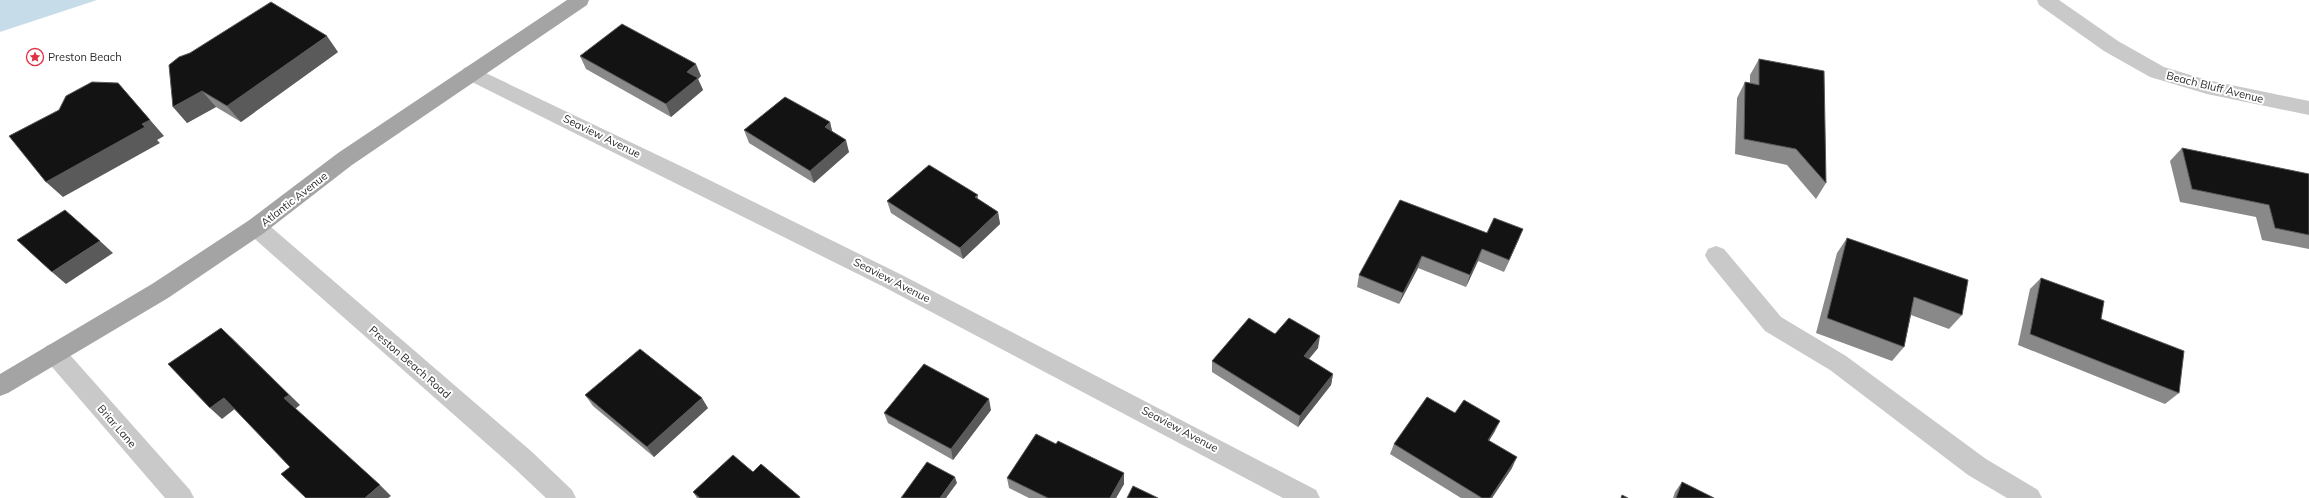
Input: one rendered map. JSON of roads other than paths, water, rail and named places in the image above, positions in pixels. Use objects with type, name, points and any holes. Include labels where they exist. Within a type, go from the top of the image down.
[{"type":"main road","name":"Atlantic Avenue","points":[[0,386],[160,291],[256,228],[345,159],[580,0]]},
{"type":"street","name":"Beach Bluff Avenue","points":[[2046,0],[2111,46],[2157,72],[2207,87],[2309,108]]},
{"type":"street","name":"Seaview Avenue","points":[[471,73],[733,199],[1116,395],[1308,498]]},
{"type":"street","name":"Preston Beach Road","points":[[256,228],[516,454],[563,498]]},
{"type":"street","points":[[1716,254],[1773,324],[1838,364],[1977,467],[2029,498]]},
{"type":"street","name":"Briar Lane","points":[[54,353],[181,498]]},
{"type":"water","points":[[0,0],[97,0],[0,32]]},
{"type":"place","name":"Preston Beach","points":[[35,57]]}]
